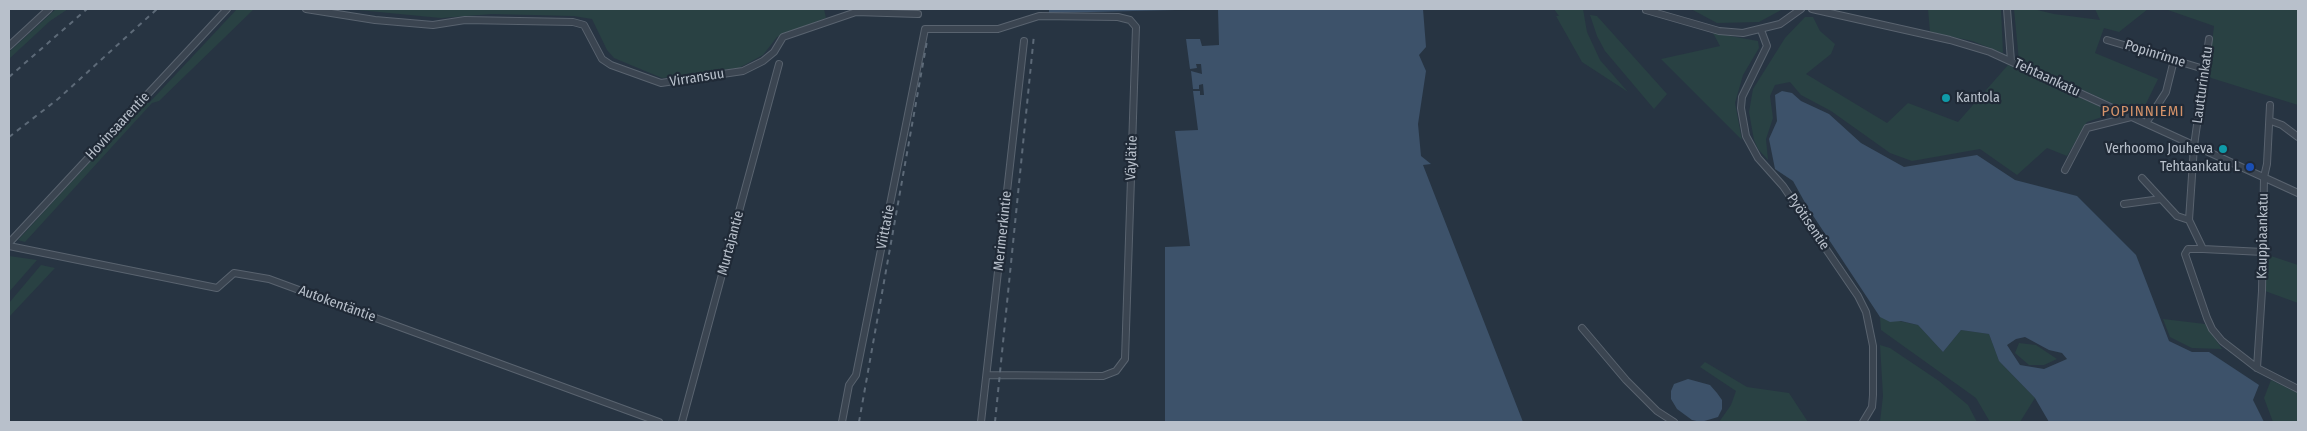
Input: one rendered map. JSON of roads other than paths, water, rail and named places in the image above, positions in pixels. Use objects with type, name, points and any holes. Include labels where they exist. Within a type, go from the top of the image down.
[{"type":"street","points":[[9,46],[49,9]]},
{"type":"street","name":"Hovinsaarentie","points":[[9,244],[227,9]]},
{"type":"street","name":"Virransuu","points":[[306,9],[375,20],[433,26],[464,20],[574,22],[584,25],[602,59],[611,65],[661,83],[742,71],[763,61],[774,52],[783,37],[856,12],[918,14]]},
{"type":"street","points":[[1646,10],[1726,32],[1743,33],[1761,30],[1786,21],[1801,9]]},
{"type":"street","name":"Tehtaankatu","points":[[1812,9],[1963,43],[2011,61],[2298,193]]},
{"type":"street","points":[[2007,9],[2011,61]]},
{"type":"street","name":"Väylätie","points":[[925,29],[998,29],[1039,16],[1118,17],[1130,20],[1136,27],[1125,359],[1116,371],[1103,376],[987,376]]},
{"type":"street","name":"Viittatie","points":[[842,422],[849,385],[856,375],[925,29]]},
{"type":"street","name":"Pyötisentie","points":[[1761,30],[1767,46],[1742,97],[1741,108],[1744,129],[1758,158],[1783,186],[1858,296],[1866,312],[1873,346],[1873,395],[1872,407],[1863,422]]},
{"type":"street","name":"Lautturinkatu","points":[[2189,220],[2194,146],[2209,39]]},
{"type":"street","name":"Merimerkintie","points":[[982,422],[1024,40]]},
{"type":"street","name":"Popinrinne","points":[[2107,40],[2204,69]]},
{"type":"street","points":[[2146,123],[2166,92],[2174,60]]},
{"type":"street","name":"Murtajantie","points":[[682,422],[780,64]]},
{"type":"street","name":"Kauppiaankatu","points":[[2257,368],[2263,252],[2264,177],[2271,121],[2270,105]]},
{"type":"street","points":[[2066,170],[2086,128],[2131,116]]},
{"type":"street","points":[[2271,121],[2282,125],[2298,137]]},
{"type":"street","points":[[2142,178],[2177,216],[2189,220],[2203,249]]},
{"type":"street","points":[[2124,204],[2161,199]]},
{"type":"street","name":"Autokentäntie","points":[[9,244],[217,288],[234,273],[269,279],[659,422]]},
{"type":"street","points":[[2263,252],[2188,249],[2184,254],[2210,324],[2222,341],[2257,368],[2298,389]]},
{"type":"street","points":[[1582,328],[1626,380],[1657,411],[1674,422]]},
{"type":"water","points":[[1049,9],[1218,9],[1049,13]]},
{"type":"water","points":[[1218,9],[1423,9],[1426,47],[1419,55],[1426,71],[1418,124],[1421,156],[1431,164],[1423,165],[1523,422],[1165,422],[1165,247],[1190,246],[1175,131],[1198,130],[1193,91],[1200,91],[1200,95],[1204,95],[1203,84],[1199,85],[1199,89],[1193,89],[1191,71],[1202,74],[1201,64],[1196,64],[1197,68],[1190,69],[1186,39],[1200,39],[1202,46],[1219,45]]},
{"type":"water","points":[[1782,91],[1792,93],[1801,101],[1829,114],[1861,143],[1904,167],[1977,155],[2015,180],[2077,196],[2136,255],[2169,341],[2192,352],[2209,352],[2259,385],[2253,400],[2264,422],[2049,422],[2035,398],[1999,361],[1989,334],[1961,330],[1943,352],[1918,325],[1901,321],[1890,322],[1880,317],[1808,208],[1793,181],[1775,169],[1769,139],[1777,121],[1775,95]],"holes":[[[2025,337],[2049,350],[2062,353],[2067,359],[2044,369],[2020,365],[2007,345],[2016,339]]]},
{"type":"water","points":[[1688,379],[1710,385],[1717,393],[1722,400],[1722,409],[1718,417],[1701,422],[1692,420],[1677,409],[1671,399],[1671,391],[1674,384]]},
{"type":"railway","points":[[9,77],[87,9]]},
{"type":"railway","points":[[9,137],[58,99],[157,9]]},
{"type":"railway","points":[[995,422],[1034,35]]},
{"type":"railway","points":[[859,422],[927,41]]},
{"type":"place","name":"Kantola","points":[[1946,98]]},
{"type":"place","name":"Verhoomo Jouheva","points":[[2223,149]]},
{"type":"place","name":"Tehtaankatu L","points":[[2250,167]]},
{"type":"district","name":"POPINNIEMI","points":[[2143,112]]}]
